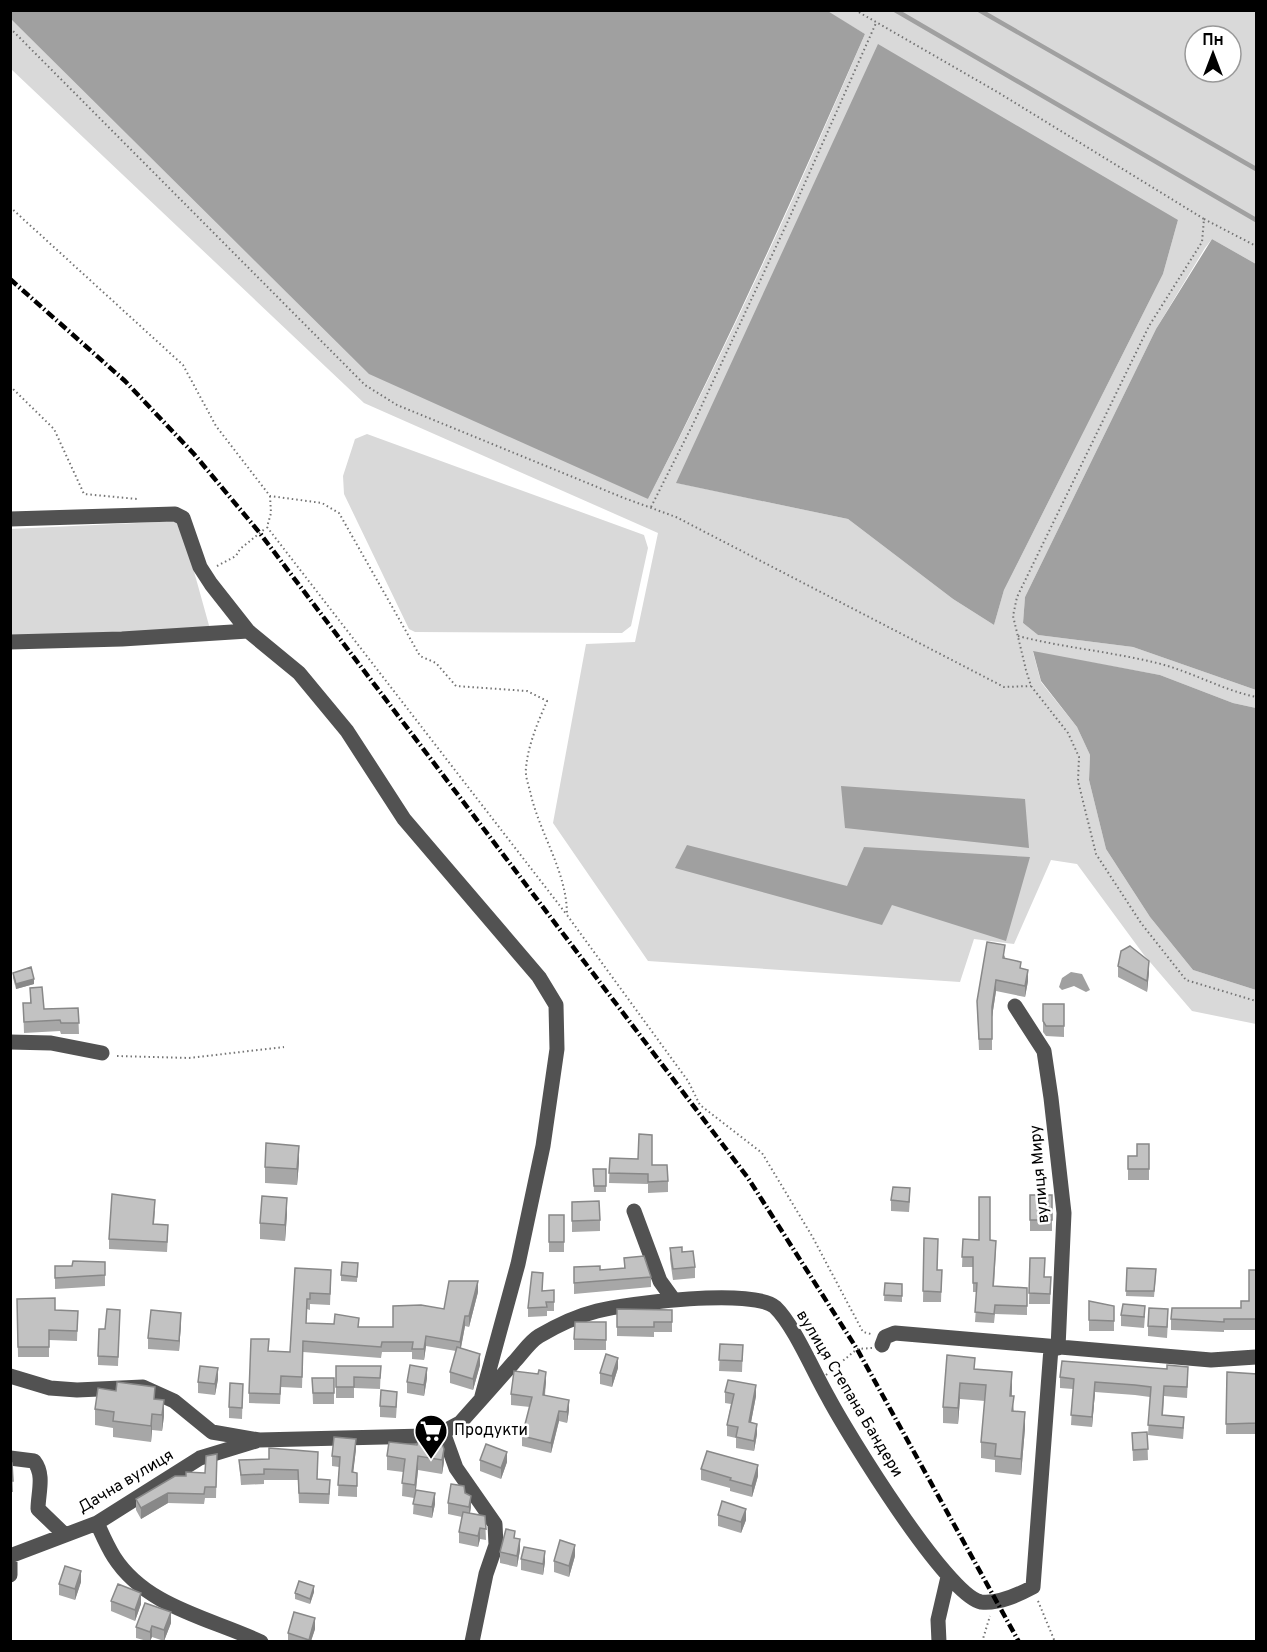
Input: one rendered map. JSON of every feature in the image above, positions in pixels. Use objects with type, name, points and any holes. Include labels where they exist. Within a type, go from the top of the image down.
[{"type":"street","points":[[10,519],[174,514],[183,518],[204,572],[248,631],[299,673],[347,731],[404,819],[531,968],[556,1005],[557,1049],[543,1146],[518,1264],[482,1399]]},
{"type":"street","points":[[10,642],[122,639],[248,631]]},
{"type":"street","name":"вулиця Миру","points":[[1015,1006],[1044,1051],[1064,1213],[1033,1587]]},
{"type":"street","points":[[10,1042],[51,1042],[102,1053]]},
{"type":"street","points":[[634,1212],[660,1281],[673,1299]]},
{"type":"street","name":"вулиця Степана Бандери","points":[[259,1440],[425,1436],[443,1432],[460,1424],[536,1337],[565,1323],[596,1311],[673,1299],[761,1299],[774,1306],[784,1318],[829,1400],[883,1486],[948,1577],[970,1598],[982,1602],[1013,1598],[1033,1587]]},
{"type":"street","points":[[880,1344],[895,1333],[1211,1360],[1257,1357]]},
{"type":"street","points":[[10,1376],[50,1388],[76,1390],[143,1387],[174,1401],[212,1432],[259,1440]]},
{"type":"street","points":[[443,1432],[456,1468],[495,1524],[496,1545],[486,1574],[472,1641]]},
{"type":"street","name":"Дачна вулиця","points":[[10,1556],[97,1523],[200,1458],[259,1440]]},
{"type":"street","points":[[10,1458],[34,1461],[41,1478],[38,1509],[65,1535]]},
{"type":"street","points":[[97,1523],[114,1558],[144,1589],[182,1612],[227,1626],[261,1641]]},
{"type":"street","points":[[10,1562],[10,1575]]},
{"type":"street","points":[[939,1641],[938,1620],[948,1577]]},
{"type":"path","points":[[855,10],[999,93],[1204,219],[1257,246]]},
{"type":"path","points":[[651,508],[788,221],[876,23]]},
{"type":"path","points":[[10,28],[365,385],[397,405],[676,517],[1004,687],[1031,686]]},
{"type":"path","points":[[10,207],[183,365],[216,426],[270,496],[271,513],[267,527],[240,549],[236,556],[204,572]]},
{"type":"path","points":[[1204,219],[1202,242],[1149,326],[1017,597],[1013,616],[1031,686],[1068,733],[1079,757],[1078,781],[1096,854],[1141,923],[1186,980],[1257,1001]]},
{"type":"path","points":[[10,386],[54,429],[84,494],[141,500],[156,515]]},
{"type":"path","points":[[270,496],[322,503],[339,513],[420,656],[436,663],[456,686],[527,691],[547,701],[535,731],[525,770],[532,803],[567,902],[567,915]]},
{"type":"path","points":[[267,527],[567,915],[688,1081],[700,1105],[762,1153],[863,1332],[880,1344]]},
{"type":"path","points":[[1017,636],[1054,646],[1112,653],[1164,665],[1236,693],[1257,697]]},
{"type":"path","points":[[102,1053],[122,1057],[189,1058],[284,1047]]},
{"type":"path","points":[[826,1375],[857,1350],[880,1344]]},
{"type":"path","points":[[1033,1587],[1055,1641]]},
{"type":"path","points":[[982,1641],[995,1600]]},
{"type":"shaded area","points":[[11,10],[826,10],[865,34],[760,268],[648,499],[369,374],[10,18]]},
{"type":"shaded area","points":[[826,11],[1256,11],[1256,264],[1212,239],[1205,248],[1156,329],[1025,597],[1023,623],[1038,635],[1133,647],[1256,690],[1256,708],[1233,703],[1160,675],[1033,652],[1041,682],[1077,727],[1090,755],[1089,780],[1106,849],[1150,917],[1193,970],[1256,990],[1256,1024],[1192,1011],[1144,955],[1077,864],[1051,860],[1014,944],[974,939],[960,982],[648,961],[553,823],[586,644],[635,642],[658,533],[364,403],[11,69],[10,18],[648,499],[706,384],[814,152],[865,34]],"holes":[[[1178,220],[1163,274],[1004,590],[994,625],[953,599],[848,519],[677,483]]]},
{"type":"shaded area","points":[[878,44],[1178,220],[1163,274],[1004,590],[994,625],[953,599],[848,519],[676,483]]},
{"type":"shaded area","points":[[1212,239],[1256,264],[1256,690],[1133,647],[1038,635],[1023,623],[1025,597],[1156,329]]},
{"type":"shaded area","points":[[367,434],[644,535],[648,548],[631,626],[622,633],[415,632],[409,629],[344,494],[343,476],[355,439]]},
{"type":"shaded area","points":[[180,521],[210,629],[11,637],[10,529]]},
{"type":"shaded area","points":[[1033,651],[1160,675],[1233,703],[1256,708],[1256,990],[1193,970],[1150,917],[1106,849],[1089,780],[1090,755],[1077,727],[1041,681]]},
{"type":"shaded area","points":[[841,786],[1025,799],[1029,848],[845,828]]},
{"type":"shaded area","points":[[687,845],[847,886],[864,847],[1030,857],[1006,941],[892,905],[882,925],[675,868]]},
{"type":"shaded area","points":[[1071,972],[1082,974],[1090,990],[1086,992],[1074,986],[1062,990],[1059,987],[1062,978]]},
{"type":"building","points":[[987,942],[1005,945],[1003,958],[1021,962],[1020,968],[1028,970],[1025,986],[996,980],[992,1007],[992,1039],[979,1039],[977,1001]]},
{"type":"building","points":[[1130,946],[1149,961],[1147,981],[1118,966],[1121,951]]},
{"type":"building","points":[[31,967],[34,979],[16,984],[13,973]]},
{"type":"building","points":[[42,987],[44,1009],[78,1008],[79,1023],[61,1023],[60,1020],[24,1022],[23,1003],[31,1003],[30,988]]},
{"type":"building","points":[[1043,1004],[1064,1004],[1064,1026],[1046,1026],[1043,1021]]},
{"type":"building","points":[[639,1134],[652,1135],[652,1165],[667,1165],[668,1181],[648,1182],[648,1174],[609,1173],[610,1158],[638,1159]]},
{"type":"building","points":[[266,1143],[299,1146],[297,1169],[265,1167]]},
{"type":"building","points":[[1137,1144],[1149,1144],[1149,1169],[1128,1169],[1128,1156],[1137,1156]]},
{"type":"building","points":[[593,1169],[606,1169],[606,1186],[594,1186]]},
{"type":"building","points":[[893,1187],[910,1188],[909,1202],[891,1200]]},
{"type":"building","points":[[112,1194],[155,1200],[153,1224],[168,1225],[167,1242],[109,1239]]},
{"type":"building","points":[[1030,1195],[1052,1195],[1052,1220],[1030,1220]]},
{"type":"building","points":[[262,1196],[287,1198],[285,1225],[260,1223]]},
{"type":"building","points":[[979,1197],[990,1197],[990,1240],[996,1241],[993,1286],[1027,1288],[1027,1306],[995,1305],[994,1314],[975,1312],[977,1283],[973,1283],[973,1257],[962,1257],[963,1239],[979,1240]]},
{"type":"building","points":[[599,1201],[600,1220],[572,1221],[572,1202]]},
{"type":"building","points":[[549,1215],[564,1215],[564,1242],[549,1242]]},
{"type":"building","points":[[924,1238],[938,1239],[937,1270],[942,1270],[941,1292],[923,1291]]},
{"type":"building","points":[[682,1247],[682,1252],[693,1251],[695,1267],[673,1269],[670,1248]]},
{"type":"building","points":[[644,1256],[651,1277],[574,1283],[574,1267],[600,1266],[600,1270],[625,1268],[624,1258]]},
{"type":"building","points":[[1030,1258],[1045,1258],[1044,1277],[1051,1277],[1050,1294],[1029,1293]]},
{"type":"building","points":[[73,1261],[105,1262],[105,1275],[55,1278],[55,1266],[72,1266]]},
{"type":"building","points":[[342,1262],[358,1263],[357,1277],[341,1275]]},
{"type":"building","points":[[295,1268],[331,1270],[330,1294],[310,1293],[310,1299],[307,1299],[306,1323],[334,1324],[335,1314],[359,1318],[358,1327],[393,1327],[393,1306],[421,1305],[444,1309],[449,1281],[478,1281],[469,1316],[465,1316],[460,1342],[426,1336],[424,1349],[412,1349],[413,1342],[382,1342],[381,1347],[303,1341],[302,1377],[281,1376],[280,1394],[249,1393],[251,1339],[269,1339],[268,1351],[290,1352]]},
{"type":"building","points":[[1127,1268],[1156,1269],[1154,1291],[1126,1291]]},
{"type":"building","points":[[1249,1270],[1257,1270],[1257,1319],[1224,1319],[1224,1322],[1171,1319],[1172,1308],[1241,1308],[1241,1301],[1249,1301]]},
{"type":"building","points":[[532,1272],[543,1273],[542,1291],[554,1290],[554,1302],[546,1302],[547,1307],[528,1308]]},
{"type":"building","points":[[885,1283],[902,1284],[902,1296],[884,1295]]},
{"type":"building","points":[[55,1298],[55,1310],[78,1311],[77,1331],[49,1330],[49,1347],[18,1347],[17,1299]]},
{"type":"building","points":[[1089,1301],[1114,1306],[1114,1321],[1089,1320]]},
{"type":"building","points":[[1123,1304],[1145,1306],[1144,1317],[1121,1315]]},
{"type":"building","points":[[1149,1308],[1168,1309],[1167,1327],[1148,1326]]},
{"type":"building","points":[[107,1309],[120,1310],[118,1357],[98,1356],[99,1329],[105,1329]]},
{"type":"building","points":[[617,1309],[672,1310],[672,1322],[654,1322],[654,1327],[617,1327]]},
{"type":"building","points":[[151,1310],[181,1313],[179,1341],[148,1338]]},
{"type":"building","points":[[575,1322],[606,1322],[606,1340],[574,1339]]},
{"type":"building","points":[[720,1344],[743,1345],[742,1361],[719,1360]]},
{"type":"building","points":[[457,1347],[480,1354],[473,1379],[450,1372]]},
{"type":"building","points":[[606,1354],[618,1358],[612,1376],[600,1373]]},
{"type":"building","points":[[947,1355],[975,1358],[974,1369],[1012,1372],[1010,1396],[1014,1396],[1012,1411],[1025,1412],[1021,1459],[995,1456],[996,1444],[981,1442],[986,1385],[960,1383],[958,1408],[943,1407]]},
{"type":"building","points":[[1062,1361],[1167,1369],[1167,1365],[1188,1367],[1187,1387],[1164,1386],[1162,1415],[1184,1417],[1183,1428],[1148,1425],[1151,1387],[1135,1385],[1095,1382],[1092,1417],[1071,1415],[1074,1379],[1060,1377]]},
{"type":"building","points":[[410,1365],[427,1368],[424,1385],[407,1382]]},
{"type":"building","points":[[200,1366],[218,1368],[215,1384],[198,1382]]},
{"type":"building","points":[[336,1366],[381,1366],[380,1378],[354,1377],[354,1387],[336,1387]]},
{"type":"building","points":[[539,1370],[546,1372],[543,1395],[569,1400],[567,1412],[559,1411],[551,1443],[522,1436],[532,1397],[511,1394],[514,1371],[538,1374]]},
{"type":"building","points":[[1227,1372],[1257,1374],[1257,1423],[1226,1424]]},
{"type":"building","points":[[312,1378],[334,1378],[334,1393],[313,1393]]},
{"type":"building","points":[[728,1380],[756,1385],[749,1422],[757,1424],[754,1441],[736,1437],[738,1427],[727,1425],[734,1394],[725,1392]]},
{"type":"building","points":[[117,1382],[155,1387],[154,1399],[164,1400],[162,1415],[152,1414],[151,1426],[113,1421],[114,1412],[95,1409],[98,1388],[116,1391]]},
{"type":"building","points":[[230,1383],[243,1384],[242,1408],[229,1407]]},
{"type":"building","points":[[381,1390],[397,1392],[396,1407],[380,1406]]},
{"type":"building","points":[[1147,1432],[1148,1449],[1133,1450],[1132,1433]]},
{"type":"building","points":[[420,1433],[439,1437],[444,1449],[442,1460],[418,1456],[415,1485],[402,1483],[405,1459],[387,1456],[389,1442],[417,1445]]},
{"type":"building","points":[[334,1437],[356,1439],[352,1472],[357,1473],[357,1486],[338,1485],[340,1457],[332,1456]]},
{"type":"building","points":[[486,1444],[507,1452],[501,1468],[480,1460]]},
{"type":"building","points":[[269,1448],[318,1452],[317,1479],[330,1480],[329,1494],[299,1493],[298,1470],[264,1469],[264,1474],[241,1475],[239,1460],[269,1459]]},
{"type":"building","points":[[707,1451],[758,1465],[752,1486],[701,1469]]},
{"type":"building","points":[[217,1454],[216,1487],[205,1487],[204,1494],[168,1493],[141,1508],[136,1499],[175,1476],[186,1476],[186,1472],[205,1473],[206,1456]]},
{"type":"building","points":[[10,1463],[12,1463],[13,1481],[10,1481]]},
{"type":"building","points":[[451,1484],[464,1486],[465,1493],[471,1496],[469,1507],[448,1503]]},
{"type":"building","points":[[416,1490],[435,1493],[432,1507],[413,1504]]},
{"type":"building","points":[[722,1501],[746,1509],[741,1522],[718,1515]]},
{"type":"building","points":[[463,1512],[485,1516],[486,1529],[480,1528],[478,1536],[459,1532]]},
{"type":"building","points":[[506,1529],[515,1531],[514,1538],[520,1539],[517,1556],[500,1552]]},
{"type":"building","points":[[560,1540],[575,1545],[569,1566],[554,1561]]},
{"type":"building","points":[[524,1547],[545,1551],[543,1564],[521,1559]]},
{"type":"building","points":[[65,1566],[81,1571],[75,1589],[59,1584]]},
{"type":"building","points":[[299,1581],[314,1586],[310,1599],[295,1593]]},
{"type":"building","points":[[118,1584],[141,1593],[135,1610],[111,1601]]},
{"type":"building","points":[[145,1603],[171,1612],[164,1630],[152,1626],[150,1632],[136,1627]]},
{"type":"building","points":[[294,1612],[315,1618],[309,1640],[288,1633]]},
{"type":"waterway","points":[[895,10],[1256,220]]},
{"type":"waterway","points":[[979,10],[1256,169]]},
{"type":"railway","points":[[10,279],[125,381],[194,454],[259,532],[748,1178],[857,1349],[1019,1642]]},
{"type":"place","name":"Продукти","points":[[431,1460]]}]
